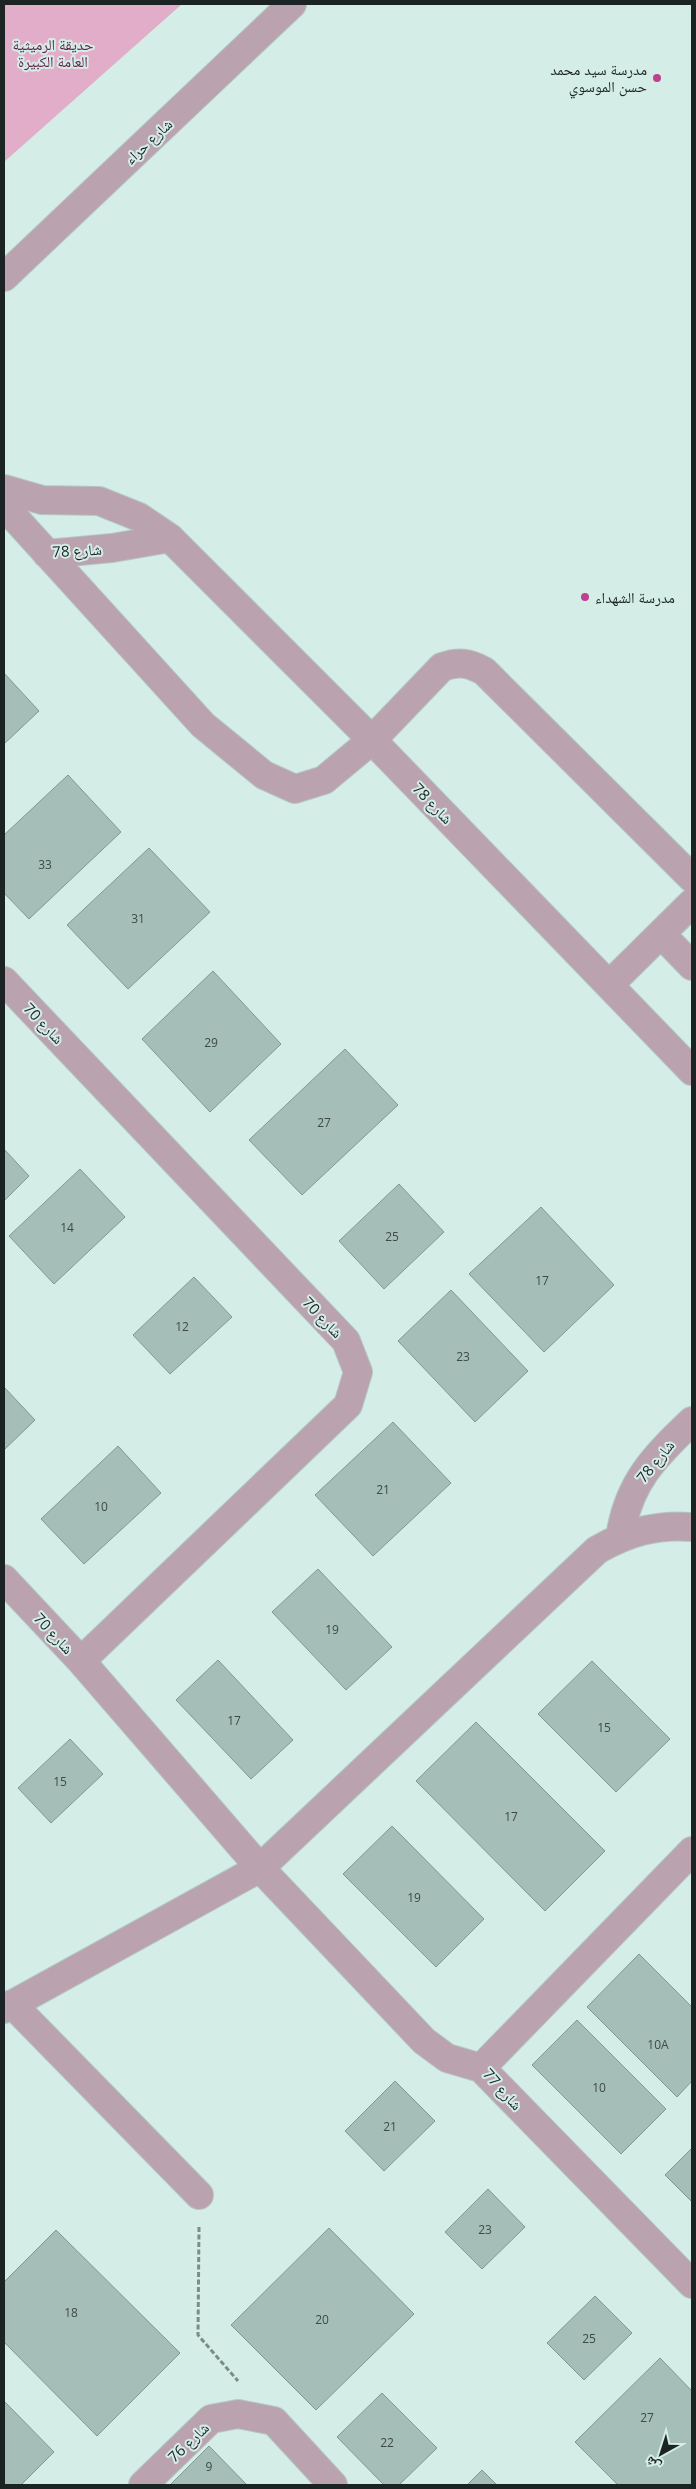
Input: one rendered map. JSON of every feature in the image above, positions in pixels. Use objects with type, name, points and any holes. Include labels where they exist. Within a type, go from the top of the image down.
[{"type":"street","name":"شارع حراء","points":[[4,277],[292,4]]},
{"type":"street","name":"شارع 78","points":[[4,489],[42,500],[99,501],[139,517],[170,538],[372,740],[692,1071]]},
{"type":"street","name":"شارع 78","points":[[4,506],[47,554],[112,548],[170,538]]},
{"type":"street","points":[[47,554],[203,726],[264,775],[295,789],[324,780],[372,740],[442,667],[456,662],[470,664],[484,671],[692,878]]},
{"type":"street","points":[[609,985],[692,903]]},
{"type":"street","points":[[661,934],[692,966]]},
{"type":"street","name":"شارع 70","points":[[4,980],[346,1341],[358,1372],[348,1405],[81,1661],[4,1579]]},
{"type":"street","name":"شارع 78","points":[[620,1537],[623,1516],[639,1478],[666,1445],[692,1421]]},
{"type":"street","points":[[199,2195],[8,2007],[260,1868],[577,1566],[597,1550],[620,1537],[645,1529],[671,1526],[692,1527]]},
{"type":"street","points":[[81,1661],[260,1868],[424,2040],[447,2058],[480,2068]]},
{"type":"street","name":"شارع 77","points":[[692,1851],[480,2068],[692,2284]]},
{"type":"street","name":"شارع 76","points":[[143,2485],[211,2420],[238,2414],[274,2421],[333,2485]]},
{"type":"path","points":[[199,2195],[198,2335],[239,2383],[238,2414]]},
{"type":"green space","name":"حديقة الرميثية العامة الكبيرة","points":[[4,4],[182,4],[4,162]]},
{"type":"building","points":[[4,673],[39,711],[4,744]]},
{"type":"building","points":[[68,775],[121,832],[29,919],[4,893],[4,835]]},
{"type":"building","points":[[149,848],[210,912],[128,989],[67,925]]},
{"type":"building","points":[[213,971],[281,1044],[210,1112],[142,1039]]},
{"type":"building","points":[[345,1049],[398,1105],[302,1195],[249,1140]]},
{"type":"building","points":[[4,1149],[29,1176],[4,1201]]},
{"type":"building","points":[[80,1169],[125,1217],[54,1284],[9,1236]]},
{"type":"building","points":[[399,1184],[444,1232],[384,1289],[339,1241]]},
{"type":"building","points":[[541,1207],[614,1285],[544,1352],[469,1274]]},
{"type":"building","points":[[194,1277],[232,1317],[170,1374],[133,1335]]},
{"type":"building","points":[[451,1290],[528,1371],[475,1422],[398,1341]]},
{"type":"building","points":[[4,1387],[35,1420],[4,1450]]},
{"type":"building","points":[[393,1422],[451,1483],[373,1556],[315,1495]]},
{"type":"building","points":[[118,1446],[161,1493],[84,1564],[41,1519]]},
{"type":"building","points":[[318,1569],[392,1647],[346,1690],[272,1612]]},
{"type":"building","points":[[218,1660],[293,1740],[251,1779],[176,1700]]},
{"type":"building","points":[[592,1661],[670,1739],[616,1792],[538,1714]]},
{"type":"building","points":[[476,1722],[605,1851],[545,1911],[416,1781]]},
{"type":"building","points":[[70,1739],[103,1774],[51,1823],[18,1788]]},
{"type":"building","points":[[392,1826],[484,1919],[436,1967],[343,1874]]},
{"type":"building","points":[[639,1954],[692,2007],[692,2081],[677,2097],[587,2007]]},
{"type":"building","points":[[577,2020],[666,2109],[621,2154],[532,2065]]},
{"type":"building","points":[[395,2081],[435,2121],[384,2171],[345,2131]]},
{"type":"building","points":[[692,2148],[692,2202],[665,2175]]},
{"type":"building","points":[[488,2189],[525,2227],[482,2269],[445,2232]]},
{"type":"building","points":[[329,2228],[414,2314],[316,2410],[231,2325]]},
{"type":"building","points":[[56,2230],[180,2353],[97,2436],[4,2342],[4,2282]]},
{"type":"building","points":[[595,2296],[632,2333],[584,2380],[547,2343]]},
{"type":"building","points":[[660,2358],[692,2391],[692,2485],[618,2485],[575,2442]]},
{"type":"building","points":[[382,2393],[437,2448],[399,2485],[384,2485],[337,2437]]},
{"type":"building","points":[[4,2401],[54,2452],[21,2485],[4,2485]]},
{"type":"building","points":[[209,2446],[247,2485],[170,2485]]},
{"type":"building","points":[[482,2470],[497,2485],[467,2485]]},
{"type":"place","name":"مدرسة سيد محمد حسن الموسوي","points":[[657,78]]},
{"type":"place","name":"مدرسة الشهداء","points":[[585,597]]}]
